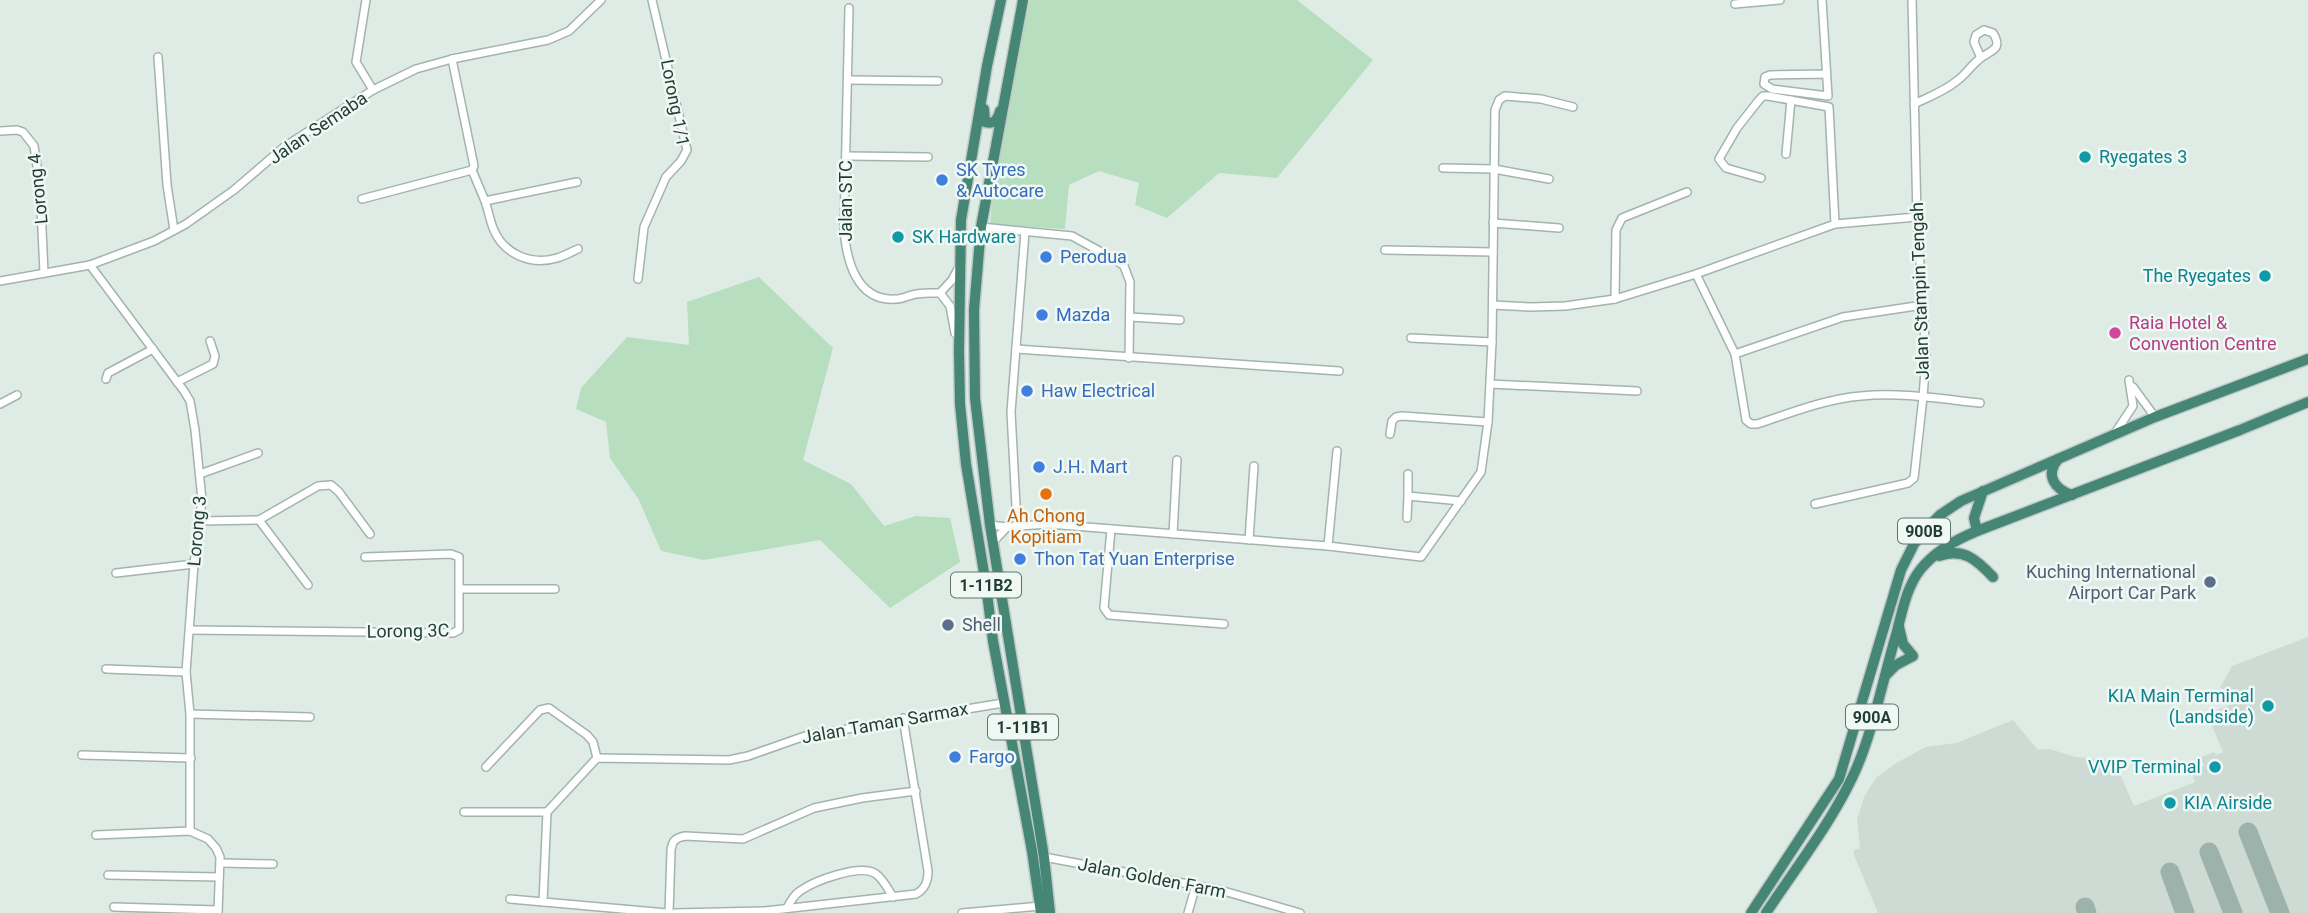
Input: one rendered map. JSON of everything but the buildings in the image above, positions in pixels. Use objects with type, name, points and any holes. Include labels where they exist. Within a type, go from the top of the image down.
[{"type":"highway","name":"1-11B2","points":[[1001,0],[963,202],[960,255],[960,404],[966,464],[1003,703],[1045,911]]},
{"type":"highway","name":"1-11B1","points":[[1023,0],[981,227],[974,310],[975,398],[990,525],[1044,857],[1045,911]]},
{"type":"highway","points":[[987,65],[983,113],[985,122],[989,123],[993,123],[999,116],[1011,71]]},
{"type":"highway","name":"900B","points":[[1751,913],[1839,779],[1907,556],[1925,530],[1940,515],[1983,491],[2155,417],[2308,359]]},
{"type":"highway","name":"900A","points":[[1766,913],[1853,777],[1910,589],[1930,559],[1955,540],[2308,402]]},
{"type":"highway","points":[[2059,458],[2053,465],[2053,481],[2057,488],[2072,495]]},
{"type":"highway","points":[[1977,531],[1974,518],[1983,491]]},
{"type":"highway","points":[[1930,559],[1959,552],[1967,554],[1993,577]]},
{"type":"highway","points":[[1884,677],[1896,665],[1913,656],[1903,643],[1898,624]]},
{"type":"street","points":[[366,0],[356,62],[373,90]]},
{"type":"street","name":"Jalan Semaba","points":[[0,281],[90,265],[154,241],[234,190],[284,147],[373,90],[416,69],[548,40],[569,31],[601,0]]},
{"type":"street","name":"Lorong 1/1","points":[[638,279],[644,227],[666,177],[687,150],[652,0]]},
{"type":"street","points":[[1735,4],[1780,0]]},
{"type":"street","points":[[1822,0],[1828,96],[1772,89],[1763,84],[1765,77],[1770,75],[1826,74]]},
{"type":"street","name":"Jalan Stampin Tengah","points":[[1815,504],[1908,483],[1914,478],[1926,357],[1917,217],[1912,0]]},
{"type":"street","name":"Jalan STC","points":[[849,8],[845,249],[850,266],[860,284],[873,294],[887,299],[940,293]]},
{"type":"street","points":[[158,57],[167,186],[174,230]]},
{"type":"street","points":[[1914,104],[1956,82],[1981,58]]},
{"type":"street","points":[[452,59],[474,166],[472,170],[494,230],[503,246],[513,254],[540,261],[557,258],[578,249]]},
{"type":"street","points":[[848,80],[938,81]]},
{"type":"street","points":[[990,525],[1007,527],[1048,524],[1328,546],[1421,557],[1480,476],[1488,422],[1492,342],[1495,110],[1499,100],[1506,96],[1541,99],[1573,107]]},
{"type":"street","points":[[1761,178],[1726,168],[1721,164],[1720,155],[1737,128],[1763,96],[1829,107],[1835,224]]},
{"type":"street","points":[[1786,153],[1791,100]]},
{"type":"street","name":"Lorong 4","points":[[0,131],[23,132],[34,146],[40,186],[44,273]]},
{"type":"street","points":[[846,156],[928,157]]},
{"type":"street","points":[[1443,168],[1493,169],[1549,179]]},
{"type":"street","points":[[362,199],[472,170]]},
{"type":"street","points":[[485,201],[577,182]]},
{"type":"street","points":[[1615,299],[1616,230],[1622,218],[1687,192]]},
{"type":"street","points":[[1493,305],[1565,306],[1615,299],[1696,274],[1835,224],[1917,217]]},
{"type":"street","points":[[1493,222],[1559,228]]},
{"type":"street","points":[[981,227],[1072,236],[1124,266],[1130,282],[1129,358]]},
{"type":"street","points":[[1017,525],[1011,412],[1025,232]]},
{"type":"street","points":[[1385,250],[1493,253]]},
{"type":"street","points":[[959,352],[950,306],[940,293],[952,281],[960,255]]},
{"type":"street","name":"Lorong 3","points":[[90,265],[190,401],[200,474],[200,520],[194,564],[187,672],[191,714],[190,831]]},
{"type":"street","points":[[1696,274],[1734,354],[1746,420],[1751,424],[1756,425],[1827,401],[1862,396],[1923,397],[1980,403]]},
{"type":"street","points":[[1734,354],[1843,317],[1923,305]]},
{"type":"street","points":[[1130,317],[1180,320]]},
{"type":"street","points":[[1411,338],[1492,342]]},
{"type":"street","points":[[177,382],[213,364],[215,356],[210,341]]},
{"type":"street","points":[[106,379],[108,373],[153,349]]},
{"type":"street","points":[[1016,349],[1339,371]]},
{"type":"street","points":[[2114,435],[2133,406],[2129,380],[2155,417]]},
{"type":"street","points":[[1490,384],[1637,391]]},
{"type":"street","points":[[0,404],[17,395]]},
{"type":"street","points":[[1390,434],[1392,421],[1402,416],[1488,422]]},
{"type":"street","points":[[1328,546],[1337,451]]},
{"type":"street","points":[[200,474],[258,453]]},
{"type":"street","points":[[1172,534],[1177,460]]},
{"type":"street","points":[[1249,540],[1254,466]]},
{"type":"street","points":[[1407,518],[1408,474]]},
{"type":"street","points":[[200,520],[259,520],[318,486],[331,485],[370,534]]},
{"type":"street","points":[[1408,496],[1461,501]]},
{"type":"street","points":[[259,520],[308,585]]},
{"type":"street","points":[[993,542],[1007,527]]},
{"type":"street","points":[[1111,529],[1104,608],[1108,615],[1224,624]]},
{"type":"street","name":"Lorong 3C","points":[[190,630],[453,633],[459,630],[460,559],[457,556],[365,557]]},
{"type":"street","points":[[116,573],[194,564]]},
{"type":"street","points":[[460,589],[555,589]]},
{"type":"street","points":[[106,668],[187,672]]},
{"type":"street","name":"Jalan Taman Sarmax","points":[[597,758],[729,760],[805,736],[1003,703]]},
{"type":"street","points":[[486,767],[540,710],[549,708],[587,735],[593,743],[597,758],[547,812],[543,902]]},
{"type":"street","points":[[191,714],[310,717]]},
{"type":"street","points":[[676,913],[765,912],[916,894],[922,890],[928,878],[903,718]]},
{"type":"street","points":[[82,755],[191,758]]},
{"type":"street","points":[[510,899],[668,913],[672,842],[677,838],[685,836],[743,839],[814,808],[916,791]]},
{"type":"street","points":[[464,812],[547,812]]},
{"type":"street","points":[[96,835],[190,831],[208,839],[216,848],[221,863],[218,911],[114,907]]},
{"type":"street","name":"Jalan Golden Farm","points":[[1044,857],[1196,885],[1300,913]]},
{"type":"street","points":[[221,863],[273,864]]},
{"type":"street","points":[[787,908],[798,892],[806,887],[832,876],[860,870],[876,874],[893,897]]},
{"type":"street","points":[[108,874],[219,877]]},
{"type":"street","points":[[1188,913],[1196,885]]},
{"type":"street","points":[[961,913],[1045,911]]},
{"type":"shaded area","points":[[2308,637],[2308,913],[1878,913],[1854,855],[1854,850],[1860,848],[1857,820],[1864,797],[1876,778],[1896,763],[1926,747],[1956,743],[2013,720],[2038,750],[2050,749],[2075,757],[2114,760],[2134,806],[2195,782],[2191,771],[2204,766],[2201,757],[2223,752],[2209,719],[2217,715],[2215,711],[2240,701],[2237,693],[2220,688],[2232,666]]},
{"type":"green space","points":[[1030,0],[1297,0],[1373,60],[1277,178],[1219,173],[1167,218],[1135,205],[1139,183],[1099,171],[1069,185],[1065,229],[990,224],[997,154]]},
{"type":"green space","points":[[759,277],[833,348],[803,460],[851,484],[884,526],[916,516],[950,518],[960,562],[890,608],[820,540],[704,560],[661,551],[639,500],[610,458],[606,422],[576,409],[581,388],[627,337],[689,345],[687,302]]},
{"type":"taxiway","points":[[2248,832],[2280,913]]},
{"type":"taxiway","points":[[2209,852],[2233,913]]},
{"type":"taxiway","points":[[2170,872],[2185,913]]},
{"type":"taxiway","points":[[2085,907],[2087,913]]},
{"type":"place","name":"Ryegates 3","points":[[2085,157]]},
{"type":"place","name":"SK Tyres & Autocare","points":[[942,180]]},
{"type":"place","name":"SK Hardware","points":[[898,237]]},
{"type":"place","name":"Perodua","points":[[1046,257]]},
{"type":"place","name":"The Ryegates","points":[[2265,276]]},
{"type":"place","name":"Mazda","points":[[1042,315]]},
{"type":"place","name":"Raia Hotel & Convention Centre","points":[[2115,333]]},
{"type":"place","name":"Haw Electrical","points":[[1027,391]]},
{"type":"place","name":"J.H. Mart","points":[[1039,467]]},
{"type":"place","name":"Ah Chong Kopitiam","points":[[1046,494]]},
{"type":"place","name":"Thon Tat Yuan Enterprise","points":[[1020,559]]},
{"type":"place","name":"Kuching International Airport Car Park","points":[[2210,582]]},
{"type":"place","name":"Shell","points":[[948,625]]},
{"type":"place","name":"KIA Main Terminal (Landside)","points":[[2268,706]]},
{"type":"place","name":"Fargo","points":[[955,757]]},
{"type":"place","name":"VVIP Terminal","points":[[2215,767]]},
{"type":"place","name":"KIA Airside","points":[[2170,803]]}]
